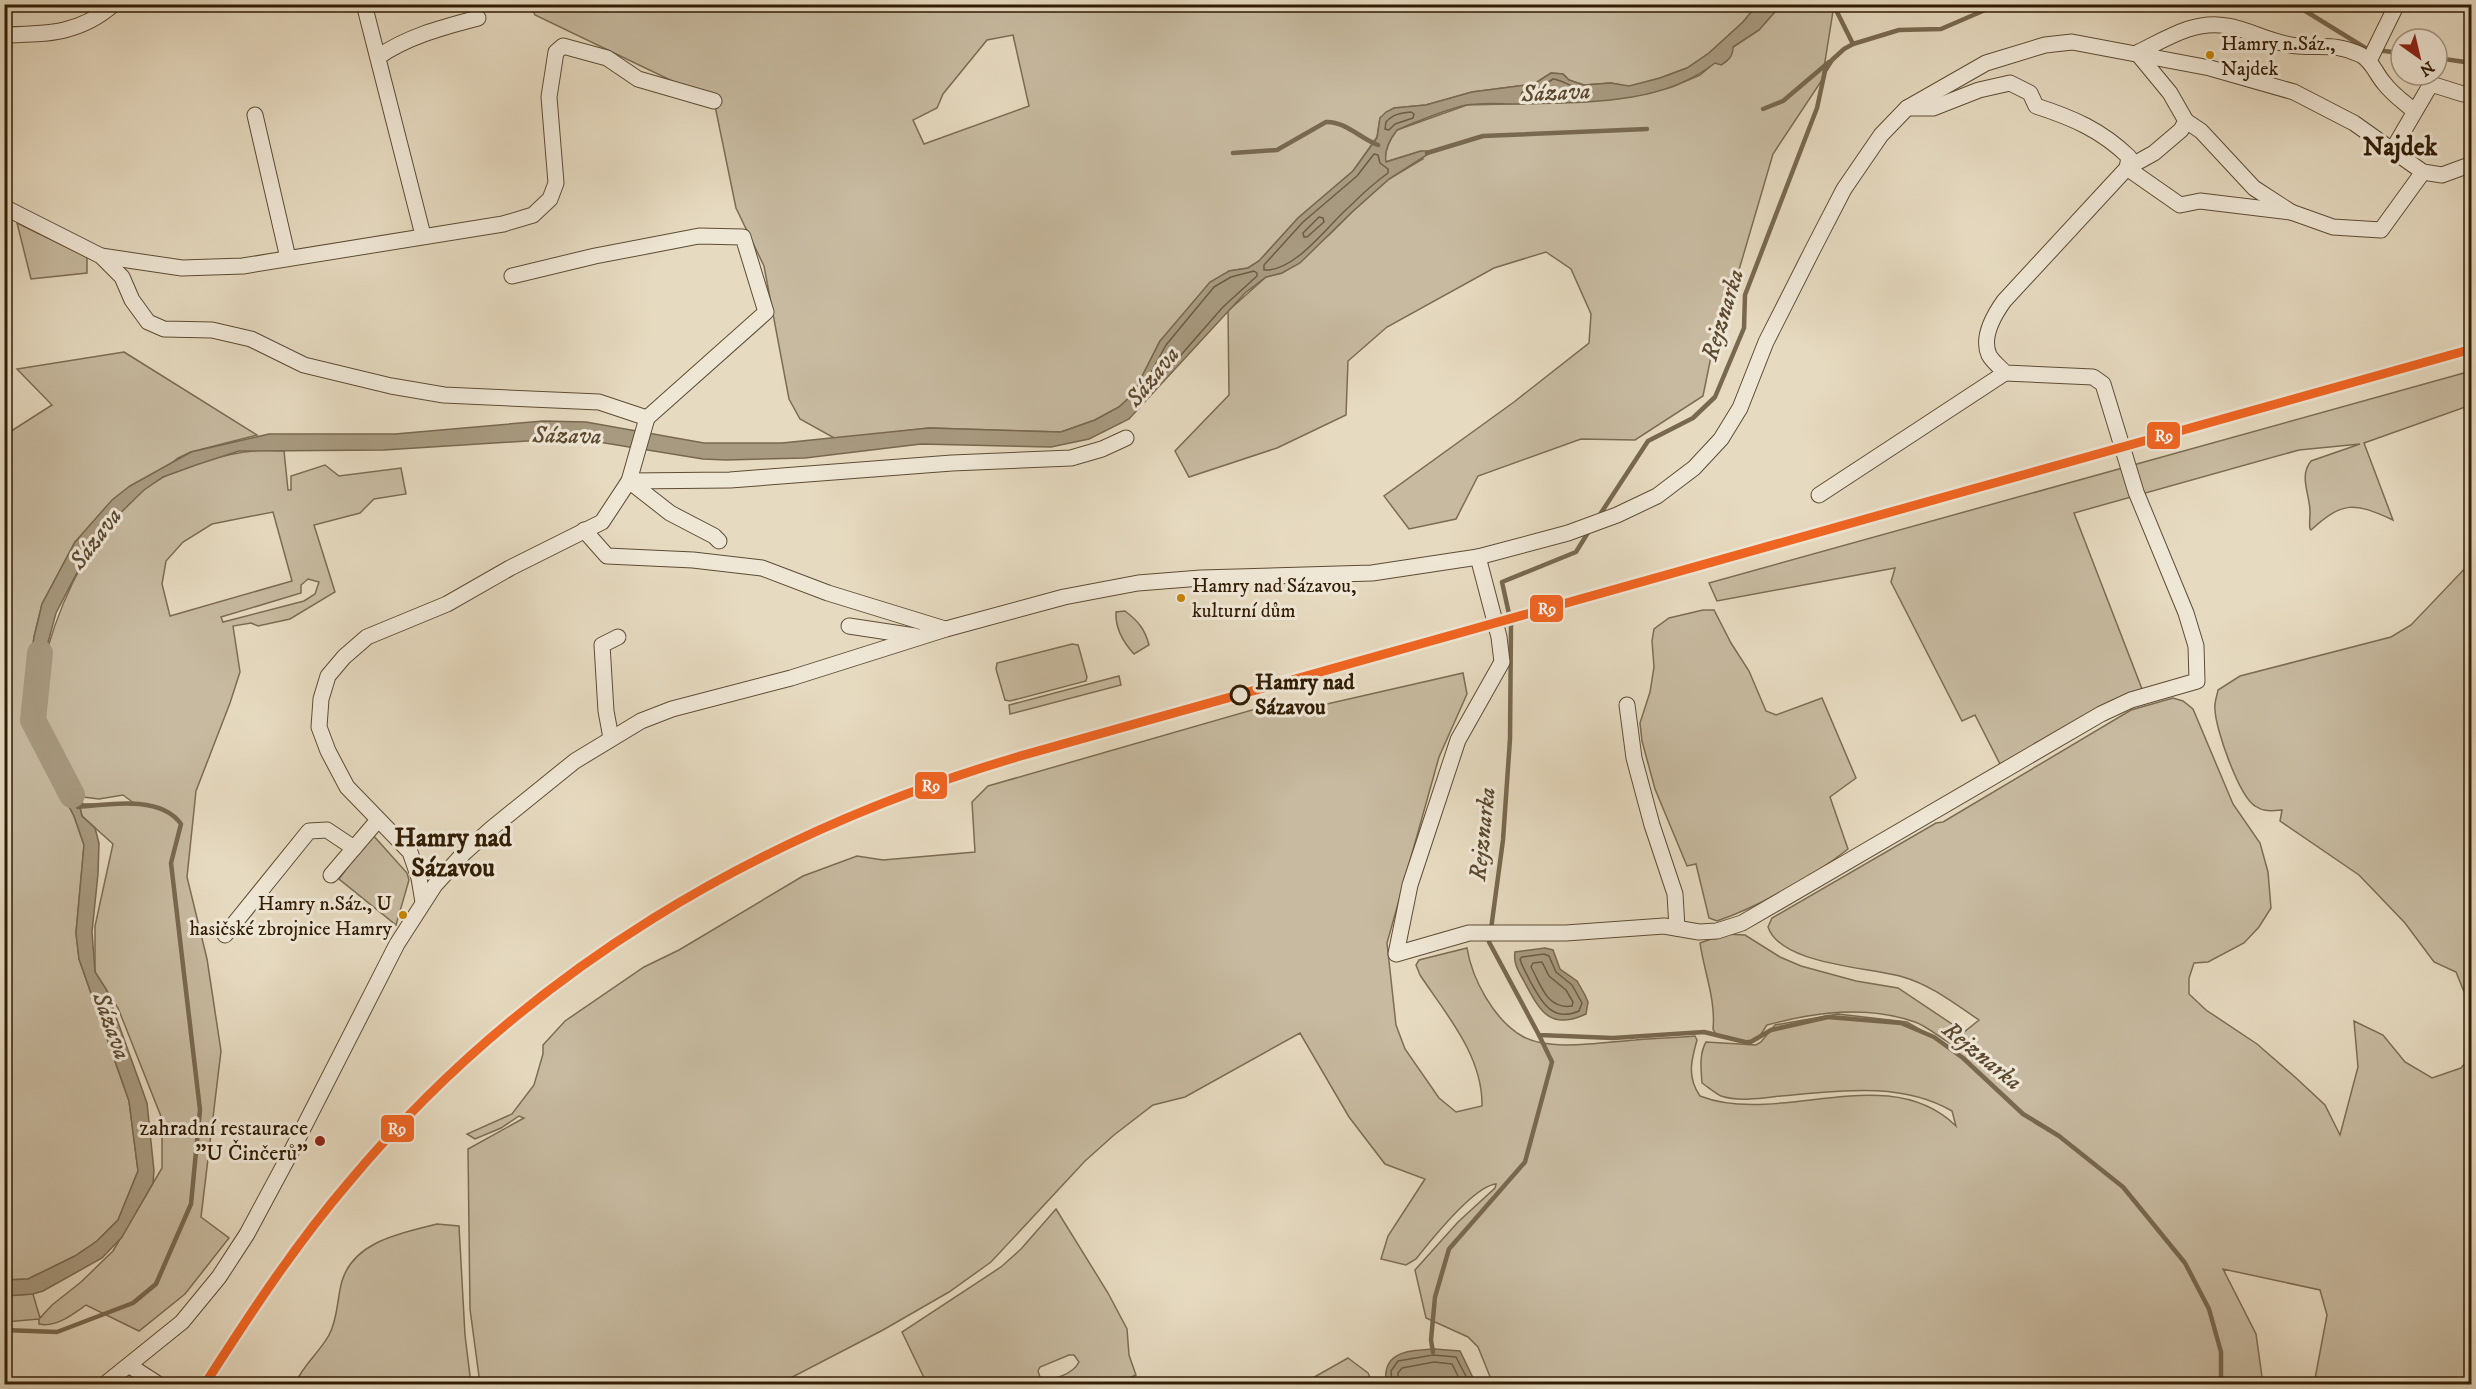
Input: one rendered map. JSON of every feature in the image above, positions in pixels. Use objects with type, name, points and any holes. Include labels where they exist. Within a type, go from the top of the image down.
[{"type":"street","points":[[4,35],[37,34],[80,27],[99,18],[114,4]]},
{"type":"street","points":[[364,4],[423,235]]},
{"type":"street","points":[[2369,61],[2397,4]]},
{"type":"street","points":[[378,57],[390,49],[433,30],[478,18]]},
{"type":"street","points":[[2137,53],[2174,34],[2206,24],[2228,26],[2259,38],[2297,46],[2337,46],[2361,55],[2369,61],[2385,85],[2414,111]]},
{"type":"street","points":[[105,1384],[182,1322],[219,1277],[247,1234],[291,1152],[397,944],[435,885],[492,828],[575,761],[641,721],[672,709],[791,678],[946,629],[1064,597],[1121,585],[1201,578],[1372,573],[1478,557],[1568,532],[1617,515],[1657,496],[1694,468],[1721,439],[1740,408],[1766,342],[1844,189],[1881,135],[1907,108],[1986,63],[2045,45],[2072,42],[2210,68],[2294,92],[2354,123],[2423,172],[2442,175],[2472,164]]},
{"type":"street","points":[[101,256],[182,268],[243,266],[423,235],[503,224],[533,215],[550,199],[556,183],[549,97],[556,52],[563,46],[607,58],[638,79],[714,101]]},
{"type":"street","points":[[2137,53],[2170,93],[2186,121],[2201,131],[2254,188],[2291,212]]},
{"type":"street","points":[[1907,108],[1932,108],[1979,90],[2010,83],[2030,93],[2036,106],[2074,118],[2114,142],[2129,157],[2127,168]]},
{"type":"street","points":[[2392,149],[2431,84],[2463,94],[2472,93]]},
{"type":"street","points":[[255,115],[288,258]]},
{"type":"street","points":[[2005,373],[1989,355],[1988,336],[1993,317],[2026,275],[2127,168],[2154,153],[2181,130],[2186,121]]},
{"type":"street","points":[[2127,168],[2180,205],[2200,201],[2291,212],[2333,227],[2381,230],[2423,172]]},
{"type":"street","points":[[4,207],[101,256],[122,277],[132,300],[148,322],[164,329],[212,330],[250,339],[304,365],[401,388],[444,395],[599,402],[647,422]]},
{"type":"street","points":[[423,902],[419,878],[410,852],[347,787],[328,751],[319,727],[321,699],[328,676],[344,657],[367,637],[447,604],[602,522],[629,481],[647,422],[766,312],[742,237],[699,236],[595,256],[512,276]]},
{"type":"street","points":[[1478,557],[1499,637],[1502,662],[1458,740],[1410,885],[1396,954],[1469,933],[1566,933],[1664,926],[1699,932],[1717,931],[1742,922],[2102,714],[2131,700],[2197,681],[2196,646],[2186,613],[2136,492],[2103,384],[2093,377],[2005,373],[1819,495]]},
{"type":"street","points":[[629,481],[730,480],[942,464],[1071,458],[1102,449],[1126,438]]},
{"type":"street","points":[[629,481],[670,513],[714,536],[718,541]]},
{"type":"street","points":[[584,530],[607,556],[693,560],[762,568],[828,593],[946,629]]},
{"type":"street","points":[[849,626],[921,637]]},
{"type":"street","points":[[611,738],[606,711],[602,645],[618,637]]},
{"type":"street","points":[[1627,705],[1634,758],[1652,825],[1675,894],[1677,928]]},
{"type":"street","points":[[331,875],[378,820]]},
{"type":"street","points":[[225,935],[309,831],[327,830],[354,848]]},
{"type":"street","points":[[130,1366],[158,1384]]},
{"type":"shaded area","points":[[530,5],[1757,5],[1743,22],[1709,53],[1687,68],[1629,87],[1611,83],[1584,85],[1569,80],[1563,74],[1551,73],[1534,84],[1472,92],[1426,105],[1394,108],[1380,118],[1377,137],[1353,171],[1298,218],[1259,261],[1248,268],[1229,271],[1160,341],[1133,394],[1119,407],[1095,420],[1061,432],[929,428],[836,439],[800,419],[789,399],[764,266],[736,208],[714,101],[535,15]],"holes":[[[1013,35],[1029,106],[924,144],[913,120],[937,108],[943,94],[987,40]]]},
{"type":"shaded area","points":[[1781,5],[1834,5],[1822,80],[1773,154],[1729,304],[1718,322],[1703,396],[1635,440],[1581,439],[1478,476],[1456,519],[1409,529],[1384,496],[1514,402],[1589,343],[1591,314],[1571,269],[1546,252],[1494,268],[1387,327],[1348,361],[1346,415],[1277,448],[1189,477],[1175,451],[1229,395],[1228,311],[1266,277],[1282,273],[1329,235],[1389,179],[1423,159],[1421,151],[1385,162],[1388,145],[1397,130],[1467,105],[1578,102],[1647,94],[1672,87],[1700,75],[1733,47],[1759,30]]},
{"type":"shaded area","points":[[17,223],[87,257],[87,273],[31,279]]},
{"type":"shaded area","points":[[124,352],[257,435],[191,452],[178,458],[75,542],[42,604],[34,637],[24,710],[26,725],[74,816],[84,845],[76,933],[79,959],[129,1101],[138,1171],[118,1220],[97,1241],[75,1256],[28,1279],[5,1280],[5,435],[52,405],[17,369]]},
{"type":"shaded area","points":[[2471,371],[2471,405],[2364,443],[2393,520],[2368,510],[2349,507],[2332,514],[2310,529],[2310,507],[2305,480],[2307,467],[2311,461],[2360,444],[2299,450],[2074,513],[2142,689],[2001,766],[1975,715],[1962,721],[1891,582],[1895,568],[1717,601],[1709,583]]},
{"type":"shaded area","points":[[250,451],[284,451],[288,490],[291,490],[291,476],[325,465],[339,476],[401,468],[406,494],[374,499],[360,513],[314,525],[335,592],[290,619],[258,626],[251,623],[233,626],[240,672],[196,791],[187,877],[207,959],[221,1051],[201,1217],[229,1238],[185,1294],[139,1331],[86,1305],[52,1324],[39,1324],[39,1319],[5,1322],[5,1296],[33,1294],[40,1318],[113,1251],[162,1168],[162,1119],[118,1008],[95,972],[95,926],[113,844],[82,816],[79,804],[135,804],[123,795],[99,799],[83,797],[62,773],[49,755],[35,726],[33,697],[38,678],[54,628],[72,584],[97,541],[127,504],[145,489],[171,473],[218,457]],"holes":[[[273,512],[292,581],[170,616],[162,584],[166,561],[183,542],[212,524]],[[308,579],[319,582],[315,594],[304,601],[223,622],[221,617],[301,593],[301,585]]]},
{"type":"shaded area","points":[[2471,562],[2471,1009],[2456,972],[2434,962],[2405,923],[2359,875],[2280,821],[2282,810],[2262,809],[2249,800],[2229,761],[2219,731],[2215,702],[2218,690],[2240,676],[2391,637],[2411,625]]},
{"type":"shaded area","points":[[1703,610],[1714,610],[1749,671],[1766,711],[1776,715],[1822,698],[1856,778],[1830,797],[1848,849],[1785,890],[1750,908],[1717,921],[1709,918],[1696,864],[1687,866],[1655,789],[1642,741],[1640,723],[1650,692],[1654,667],[1652,641],[1654,629],[1669,618]]},
{"type":"shaded area","points":[[1125,611],[1140,626],[1149,645],[1134,654],[1118,629],[1116,612]]},
{"type":"shaded area","points":[[1072,644],[1078,645],[1087,677],[1086,681],[1010,701],[1005,700],[996,669],[997,663]]},
{"type":"shaded area","points":[[1463,673],[1467,694],[1439,757],[1387,943],[1396,1025],[1405,1049],[1439,1098],[1456,1112],[1482,1106],[1481,1088],[1470,1053],[1451,1020],[1420,975],[1416,965],[1419,960],[1467,948],[1474,973],[1486,998],[1502,1020],[1522,1036],[1533,1041],[1577,1045],[1695,1036],[1697,1040],[1692,1062],[1692,1075],[1700,1096],[1731,1103],[1764,1104],[1866,1095],[1898,1097],[1928,1107],[1956,1126],[1952,1111],[1912,1095],[1868,1090],[1743,1099],[1728,1098],[1714,1092],[1702,1083],[1701,1057],[1706,1042],[1756,1045],[1775,1025],[1838,1014],[1907,1022],[1950,1047],[1955,1046],[1915,1022],[1878,1013],[1860,1012],[1822,1014],[1767,1025],[1757,1040],[1742,1041],[1717,1036],[1713,1029],[1711,996],[1700,943],[1725,934],[1745,935],[1780,957],[1801,966],[1856,981],[1898,988],[1964,1032],[1979,1020],[1942,996],[1903,977],[1807,957],[1776,940],[1768,927],[1772,918],[1936,823],[1943,822],[2131,710],[2173,698],[2183,701],[2193,709],[2233,804],[2260,843],[2268,872],[2271,908],[2259,927],[2244,943],[2208,962],[2194,963],[2189,978],[2189,994],[2206,1010],[2257,1044],[2325,1105],[2340,1135],[2358,1067],[2354,1021],[2383,1035],[2405,1062],[2432,1078],[2461,1068],[2471,1056],[2471,1384],[2314,1384],[2327,1315],[2320,1290],[2223,1269],[2256,1334],[2263,1384],[1493,1384],[1478,1347],[1468,1337],[1426,1318],[1415,1270],[1458,1222],[1495,1188],[1496,1184],[1476,1194],[1465,1204],[1442,1227],[1416,1259],[1406,1265],[1381,1259],[1388,1236],[1425,1179],[1385,1164],[1349,1117],[1300,1033],[1185,1097],[1153,1105],[1085,1161],[991,1262],[949,1292],[883,1330],[779,1384],[480,1384],[470,1309],[468,1149],[524,1118],[519,1116],[501,1128],[475,1139],[467,1134],[512,1114],[534,1085],[543,1054],[543,1045],[565,1021],[644,967],[679,950],[803,876],[857,856],[883,860],[975,852],[972,802],[988,786],[1273,704],[1292,712]]},
{"type":"shaded area","points":[[1119,676],[1121,685],[1010,714],[1009,705]]},
{"type":"shaded area","points":[[372,834],[407,873],[409,880],[396,925],[339,879]]},
{"type":"shaded area","points":[[1056,1209],[1108,1293],[1127,1329],[1129,1355],[1136,1375],[1117,1384],[927,1384],[902,1332],[1001,1267],[1021,1249]],"holes":[[[1074,1355],[1079,1362],[1072,1370],[1056,1378],[1040,1377],[1038,1371],[1040,1367]]]},
{"type":"shaded area","points":[[437,1224],[459,1226],[465,1335],[471,1384],[295,1384],[329,1335],[334,1322],[342,1281],[348,1267],[357,1256],[395,1235]]},
{"type":"shaded area","points":[[1348,1358],[1368,1373],[1373,1384],[1302,1384]]},
{"type":"water","points":[[1757,5],[1781,5],[1759,30],[1733,47],[1731,55],[1724,63],[1721,65],[1715,63],[1693,77],[1670,87],[1620,99],[1568,103],[1466,105],[1397,130],[1388,145],[1386,162],[1421,151],[1433,151],[1389,179],[1300,263],[1282,273],[1266,277],[1245,293],[1129,419],[1089,439],[1051,447],[921,444],[805,458],[726,460],[703,459],[574,438],[384,450],[239,451],[163,477],[144,490],[107,526],[80,567],[56,613],[32,701],[35,725],[51,759],[75,788],[83,804],[79,804],[82,816],[95,828],[99,843],[92,932],[95,972],[106,989],[147,1103],[154,1171],[153,1183],[122,1237],[102,1258],[43,1291],[5,1296],[5,1280],[28,1279],[75,1256],[97,1241],[118,1220],[138,1171],[129,1101],[79,959],[76,933],[84,845],[74,816],[26,725],[24,710],[34,637],[42,604],[75,542],[112,500],[130,486],[191,452],[269,434],[395,434],[543,421],[586,422],[704,443],[782,443],[929,428],[1061,432],[1095,420],[1119,407],[1133,394],[1160,341],[1210,282],[1229,271],[1248,268],[1259,261],[1298,218],[1353,171],[1377,138],[1380,118],[1386,112],[1394,108],[1426,105],[1472,92],[1534,84],[1551,73],[1563,74],[1569,80],[1584,85],[1611,83],[1629,86],[1660,78],[1687,68],[1709,53],[1743,22]]},
{"type":"water","points":[[1545,948],[1553,950],[1560,969],[1577,981],[1588,1002],[1586,1014],[1574,1019],[1555,1019],[1541,1010],[1536,1002],[1517,968],[1515,952]]},
{"type":"water","points":[[1434,1349],[1460,1351],[1476,1384],[1386,1384],[1386,1373],[1392,1359],[1406,1352]]},
{"type":"waterway","points":[[1833,4],[1853,44]]},
{"type":"waterway","name":"Rejznarka","points":[[1599,516],[1648,441],[1693,418],[1715,397],[1744,328],[1745,295],[1817,108],[1825,71],[1832,60],[1853,44],[1899,30],[1941,29],[1999,4]]},
{"type":"waterway","name":"Rejznarka","points":[[2294,4],[2367,49],[2389,52]]},
{"type":"waterway","name":"Rejznarka","points":[[2449,60],[2472,63]]},
{"type":"waterway","points":[[1763,109],[1783,101],[1829,62]]},
{"type":"waterway","points":[[1233,153],[1277,150],[1326,122],[1340,124],[1378,145]]},
{"type":"waterway","points":[[1427,153],[1483,136],[1647,129]]},
{"type":"waterway","name":"Rejznarka","points":[[1491,929],[1503,840],[1510,739],[1511,623],[1502,582],[1576,552],[1589,531]]},
{"type":"waterway","name":"Sázava","points":[[40,653],[33,720],[72,795]]},
{"type":"waterway","points":[[4,1330],[57,1332],[133,1303],[156,1284],[191,1204],[200,1110],[171,863],[181,824],[172,815],[148,805],[119,803],[78,807]]},
{"type":"waterway","name":"Rejznarka","points":[[1489,937],[1489,942],[1539,1035],[1613,1038],[1704,1032],[1749,1043],[1771,1030],[1828,1017],[1901,1023],[1934,1037],[1963,1058],[2023,1114],[2059,1136],[2123,1187],[2185,1263],[2209,1309],[2221,1352],[2221,1384]]},
{"type":"waterway","points":[[1433,1352],[1431,1340],[1435,1297],[1449,1249],[1525,1162],[1552,1062],[1539,1035]]},
{"type":"transit line","name":"R9","points":[[205,1384],[274,1280],[329,1206],[417,1107],[491,1038],[569,976],[651,920],[738,870],[828,826],[921,789],[1017,757],[2472,349]]},
{"type":"place","name":"Hamry n.Sáz., Najdek","points":[[2210,55]]},
{"type":"place","name":"Hamry nad Sázavou, kulturní dům","points":[[1181,598]]},
{"type":"place","name":"Hamry nad Sázavou","points":[[1240,695]]},
{"type":"place","name":"Hamry n.Sáz., U hasičské zbrojnice Hamry","points":[[403,915]]},
{"type":"place","name":"zahradní restaurace \"U Činčerů\"","points":[[320,1141]]},
{"type":"district","name":"Najdek","points":[[2400,147]]},
{"type":"district","name":"Hamry nad Sázavou","points":[[453,853]]}]
